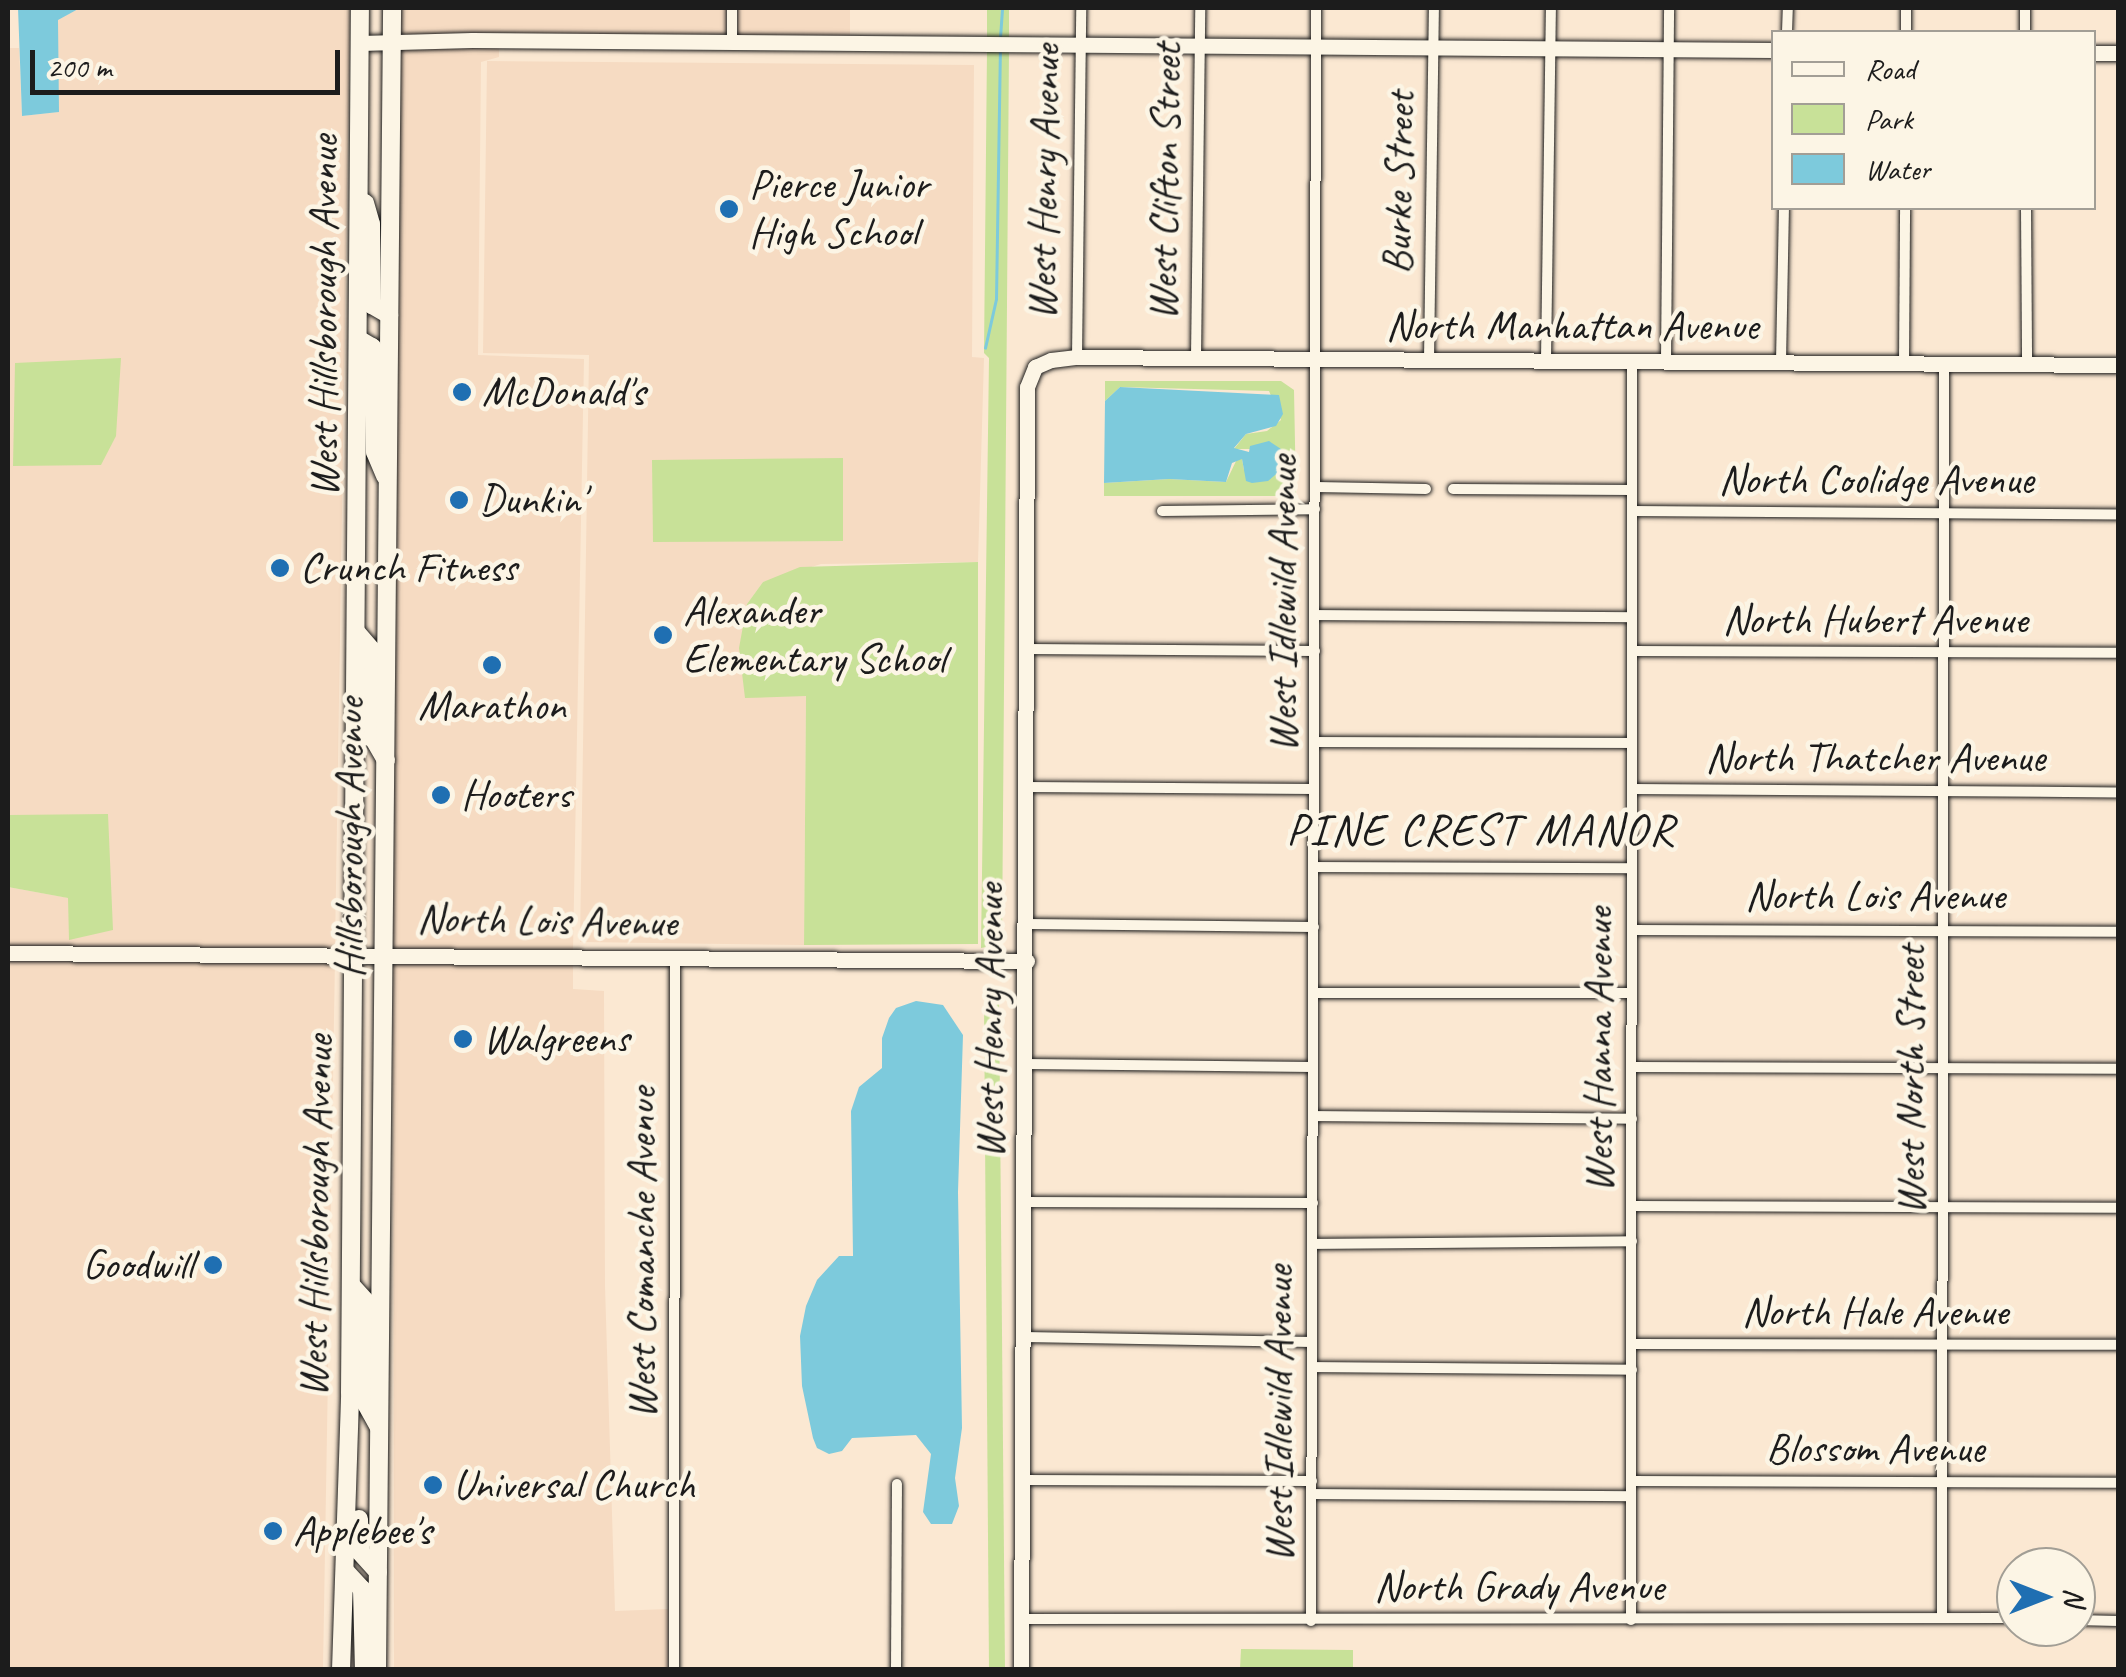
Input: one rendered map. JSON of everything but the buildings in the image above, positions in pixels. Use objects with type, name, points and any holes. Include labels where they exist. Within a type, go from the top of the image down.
[{"type":"main road","points":[[360,8],[360,43]]},
{"type":"main road","name":"Hillsborough Avenue","points":[[377,1670],[392,8]]},
{"type":"main road","name":"West Hillsborough Avenue","points":[[341,1670],[350,1405],[360,43]]},
{"type":"main road","points":[[359,189],[371,224],[372,305],[389,315]]},
{"type":"main road","points":[[358,338],[372,347],[375,355],[375,452],[388,481]]},
{"type":"main road","points":[[358,492],[369,507],[369,602],[387,636]]},
{"type":"main road","points":[[358,634],[372,650],[372,736],[386,760]]},
{"type":"main road","points":[[351,1285],[367,1303],[366,1404],[379,1428]]},
{"type":"main road","points":[[350,1405],[359,1433],[360,1552],[378,1572]]},
{"type":"main road","points":[[346,1572],[362,1589],[364,1670]]},
{"type":"street","points":[[732,8],[732,43]]},
{"type":"street","name":"West Henry Avenue","points":[[1077,357],[1080,8]]},
{"type":"street","name":"West Clifton Street","points":[[1196,358],[1200,8]]},
{"type":"street","name":"West Idlewild Avenue","points":[[1311,1621],[1316,8]]},
{"type":"street","name":"Burke Street","points":[[1429,360],[1434,8]]},
{"type":"street","points":[[1546,360],[1551,8]]},
{"type":"street","points":[[1666,361],[1669,8]]},
{"type":"street","points":[[360,43],[1771,50]]},
{"type":"street","points":[[1781,362],[1784,210]]},
{"type":"street","points":[[1904,363],[1905,210]]},
{"type":"street","points":[[2026,210],[2027,364]]},
{"type":"street","name":"North Manhattan Avenue","points":[[1032,374],[1035,367],[1051,360],[1077,357],[2118,365]]},
{"type":"street","name":"West Hanna Avenue","points":[[1631,1620],[1632,361]]},
{"type":"street","name":"West North Street","points":[[1942,1616],[1944,364]]},
{"type":"street","name":"West Henry Avenue","points":[[1021,1670],[1027,387],[1032,374]]},
{"type":"street","points":[[1316,488],[1426,489]]},
{"type":"street","points":[[1453,488],[1632,490]]},
{"type":"street","points":[[1162,511],[1316,508]]},
{"type":"street","name":"North Coolidge Avenue","points":[[1632,511],[2118,514]]},
{"type":"street","points":[[1315,615],[1632,616]]},
{"type":"street","points":[[1027,648],[1315,651]]},
{"type":"street","name":"North Hubert Avenue","points":[[1632,651],[2118,653]]},
{"type":"street","points":[[1314,742],[1632,744]]},
{"type":"street","points":[[1026,787],[1314,789]]},
{"type":"street","name":"North Thatcher Avenue","points":[[1632,789],[2118,792]]},
{"type":"street","points":[[1314,867],[1632,868]]},
{"type":"street","points":[[1026,924],[1314,927]]},
{"type":"street","name":"North Lois Avenue","points":[[1632,930],[2118,932]]},
{"type":"street","name":"North Lois Avenue","points":[[8,952],[1027,962]]},
{"type":"street","name":"West Comanche Avenue","points":[[674,1670],[675,957]]},
{"type":"street","points":[[1314,993],[1632,993]]},
{"type":"street","points":[[1025,1064],[1313,1067]]},
{"type":"street","points":[[1632,1068],[2118,1069]]},
{"type":"street","points":[[1313,1116],[1632,1119]]},
{"type":"street","points":[[1024,1202],[1312,1203]]},
{"type":"street","points":[[1632,1206],[2118,1208]]},
{"type":"street","points":[[1312,1244],[1632,1241]]},
{"type":"street","points":[[1024,1337],[1312,1342]]},
{"type":"street","name":"North Hale Avenue","points":[[1632,1344],[2118,1345]]},
{"type":"street","points":[[1312,1367],[1632,1370]]},
{"type":"street","points":[[1023,1480],[1312,1480]]},
{"type":"street","name":"Blossom Avenue","points":[[1631,1481],[2118,1483]]},
{"type":"street","points":[[896,1670],[897,1484]]},
{"type":"street","points":[[1311,1494],[1631,1496]]},
{"type":"street","name":"North Grady Avenue","points":[[1022,1620],[1996,1617]]},
{"type":"shaded area","points":[[80,8],[350,8],[335,949],[8,947],[8,887],[69,898],[108,815],[8,815],[8,48],[19,48],[22,116],[58,112],[58,19]]},
{"type":"shaded area","points":[[400,8],[726,8],[726,37],[400,37]]},
{"type":"shaded area","points":[[738,8],[850,8],[850,38],[738,37]]},
{"type":"shaded area","points":[[499,46],[499,57],[481,62],[478,355],[584,359],[573,951],[393,949],[400,47]]},
{"type":"shaded area","points":[[487,61],[974,65],[972,357],[984,358],[978,562],[821,564],[763,582],[747,604],[739,673],[806,696],[804,945],[580,942],[589,355],[483,353]]},
{"type":"shaded area","points":[[8,958],[335,959],[323,1669],[8,1670]]},
{"type":"shaded area","points":[[393,960],[573,961],[573,989],[604,991],[605,1286],[615,1611],[668,1609],[668,1669],[394,1669]]},
{"type":"green space","points":[[987,8],[1009,8],[1009,39],[987,39]]},
{"type":"green space","points":[[987,49],[1009,49],[1002,944],[981,948],[989,358],[984,353]]},
{"type":"green space","points":[[121,358],[116,436],[101,465],[13,466],[15,363]]},
{"type":"green space","points":[[1105,381],[1281,381],[1294,390],[1296,496],[1104,496],[1104,483],[1169,479],[1226,482],[1237,459],[1242,459],[1244,470],[1286,465],[1281,449],[1234,449],[1246,434],[1267,431],[1281,420],[1269,391],[1120,387],[1105,401]]},
{"type":"green space","points":[[843,458],[843,541],[653,542],[652,460]]},
{"type":"green space","points":[[978,562],[978,944],[804,945],[806,696],[745,698],[739,648],[747,604],[763,582],[800,567]]},
{"type":"green space","points":[[108,814],[113,930],[69,940],[68,898],[8,887],[8,815]]},
{"type":"green space","points":[[999,996],[1005,1669],[989,1670],[984,1002]]},
{"type":"green space","points":[[1241,1649],[1353,1650],[1353,1669],[1240,1669]]},
{"type":"water","points":[[18,8],[80,8],[58,20],[59,112],[22,116]]},
{"type":"water","points":[[1120,387],[1279,395],[1283,414],[1276,426],[1246,434],[1234,448],[1249,452],[1250,446],[1269,441],[1281,449],[1286,466],[1268,481],[1252,483],[1246,481],[1242,459],[1232,463],[1226,482],[1169,479],[1104,483],[1105,401]]},
{"type":"water","points":[[916,1001],[943,1005],[963,1035],[958,1192],[962,1428],[955,1478],[959,1506],[952,1524],[931,1524],[923,1512],[931,1454],[916,1435],[852,1438],[842,1451],[829,1454],[817,1448],[813,1438],[802,1386],[800,1336],[806,1306],[817,1280],[839,1256],[853,1256],[851,1111],[859,1087],[882,1068],[882,1038],[889,1018],[896,1008]]},
{"type":"waterway","points":[[1000,38],[1002,8]]},
{"type":"waterway","points":[[985,348],[996,299],[1000,51]]},
{"type":"place","name":"Pierce Junior High School","points":[[729,209]]},
{"type":"place","name":"McDonald's","points":[[462,392]]},
{"type":"place","name":"Dunkin'","points":[[459,500]]},
{"type":"place","name":"Crunch Fitness","points":[[280,568]]},
{"type":"place","name":"Alexander Elementary School","points":[[663,635]]},
{"type":"place","name":"Marathon","points":[[492,665]]},
{"type":"place","name":"Hooters","points":[[441,795]]},
{"type":"place","name":"Walgreens","points":[[463,1039]]},
{"type":"place","name":"Goodwill","points":[[213,1265]]},
{"type":"place","name":"Universal Church","points":[[433,1485]]},
{"type":"place","name":"Applebee's","points":[[273,1531]]},
{"type":"district","name":"PINE CREST MANOR","points":[[1481,830]]}]
